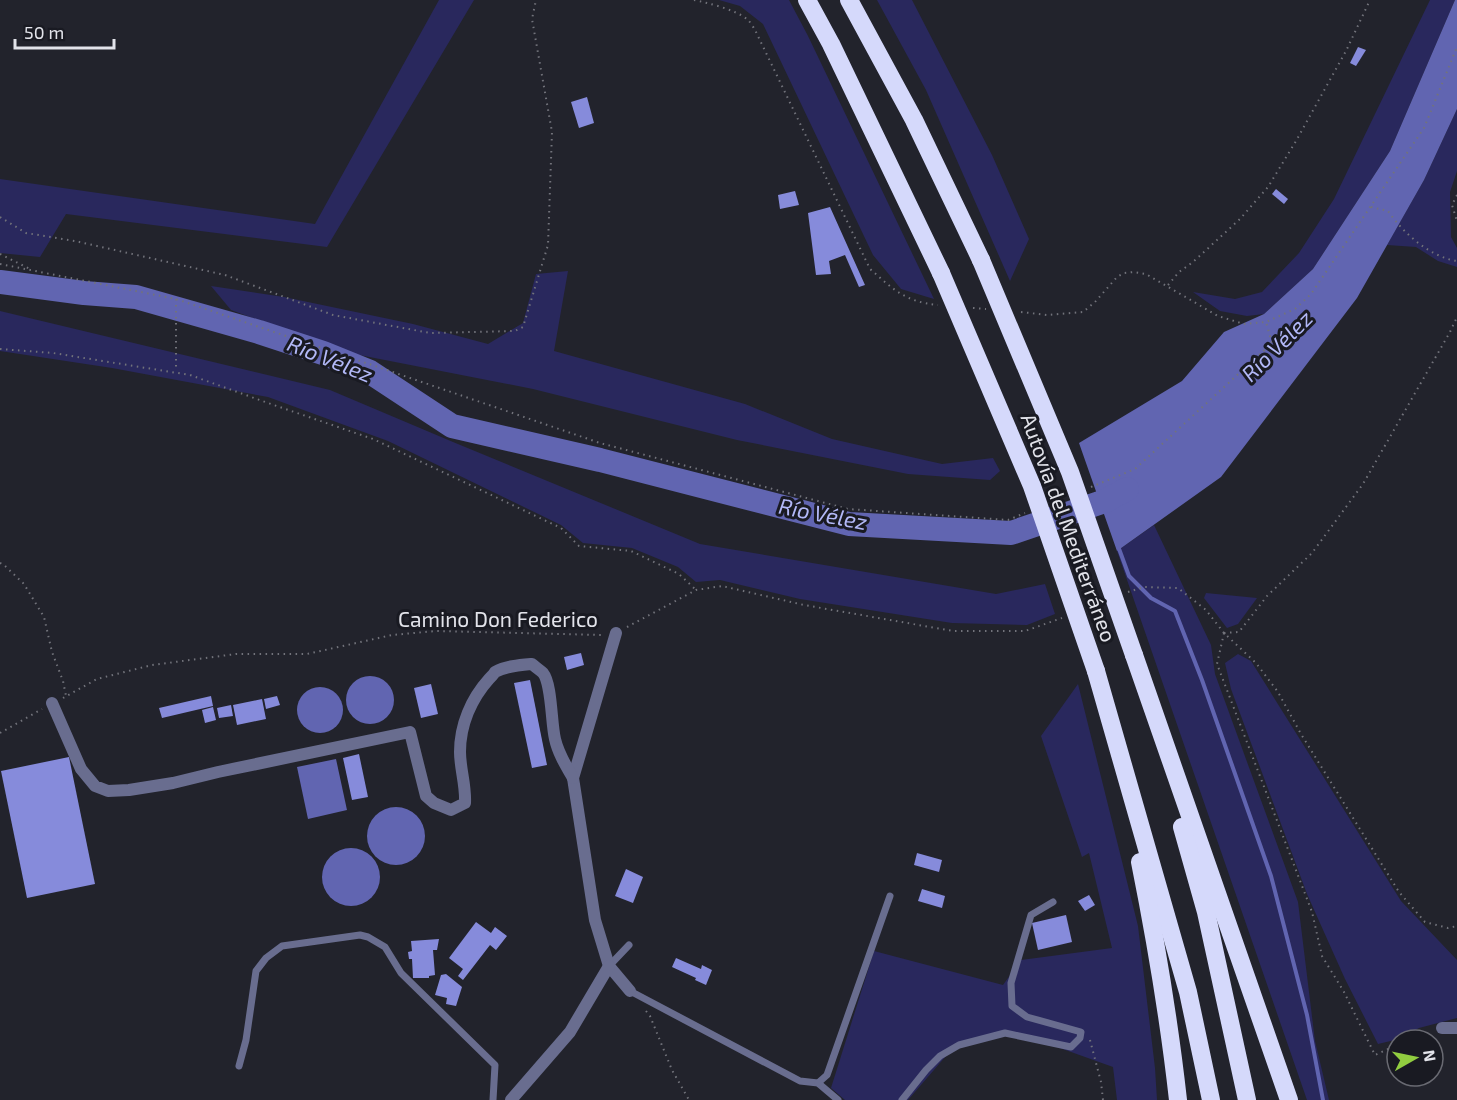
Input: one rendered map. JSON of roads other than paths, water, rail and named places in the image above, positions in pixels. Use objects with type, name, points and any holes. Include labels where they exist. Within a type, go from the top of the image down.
[{"type":"highway","name":"Autovía del Mediterráneo","points":[[807,0],[831,44],[941,273],[1032,486],[1110,716],[1188,992],[1210,1100]]},
{"type":"highway","name":"Autovía del Mediterráneo","points":[[849,0],[914,120],[981,260],[1070,472],[1134,655],[1206,912],[1246,1100]]},
{"type":"highway","points":[[1134,655],[1288,1100]]},
{"type":"highway","points":[[1110,716],[1155,937],[1169,1022],[1178,1100]]},
{"type":"highway","points":[[1171,1100],[1174,1063]]},
{"type":"street","points":[[573,778],[615,633]]},
{"type":"street","points":[[52,703],[81,769],[96,786],[108,791],[173,783],[410,732],[426,796],[434,803],[451,810],[465,803],[466,791],[460,750],[462,731],[469,708],[478,690],[495,672],[516,665],[532,664],[544,674],[549,692],[555,742],[573,778],[595,920],[609,966],[630,991]]},
{"type":"street","points":[[511,1100],[570,1032],[609,966]]},
{"type":"lane","points":[[818,1083],[827,1075],[890,896]]},
{"type":"lane","points":[[903,1100],[940,1056],[959,1045],[1005,1034],[1071,1047],[1080,1038],[1081,1032],[1027,1017],[1012,1006],[1011,983],[1031,915],[1053,902]]},
{"type":"lane","points":[[239,1066],[246,1040],[256,971],[266,958],[282,946],[360,935],[369,937],[385,947],[400,973],[495,1065],[493,1100]]},
{"type":"lane","points":[[609,966],[629,945]]},
{"type":"lane","points":[[630,991],[800,1081],[818,1083],[838,1100]]},
{"type":"water","points":[[1455,0],[1457,0],[1457,109],[1424,180],[1357,298],[1221,477],[1117,551],[1079,443],[1182,381],[1224,332],[1264,314],[1313,269],[1390,151]]},
{"type":"water","points":[[370,676],[387,683],[394,700],[387,717],[370,724],[353,717],[346,700],[353,683]]},
{"type":"water","points":[[320,687],[329,688],[337,693],[342,701],[342,719],[337,727],[329,732],[320,733],[311,732],[303,727],[298,719],[297,710],[298,701],[303,693],[311,688]]},
{"type":"water","points":[[336,759],[347,810],[308,819],[297,767]]},
{"type":"water","points":[[396,807],[407,809],[420,820],[425,836],[423,847],[412,860],[396,865],[385,863],[372,852],[367,836],[369,825],[380,812]]},
{"type":"water","points":[[351,848],[362,850],[375,861],[380,877],[378,888],[367,901],[351,906],[340,904],[327,893],[322,877],[324,866],[335,853]]},
{"type":"waterway","name":"Río Vélez","points":[[0,282],[136,297],[259,332],[323,353],[370,372],[452,426],[600,460],[849,524],[1011,533],[1105,501],[1127,489]]},
{"type":"waterway","points":[[1118,546],[1129,576],[1151,598],[1175,611],[1202,680],[1271,876],[1307,1015],[1323,1100]]}]
